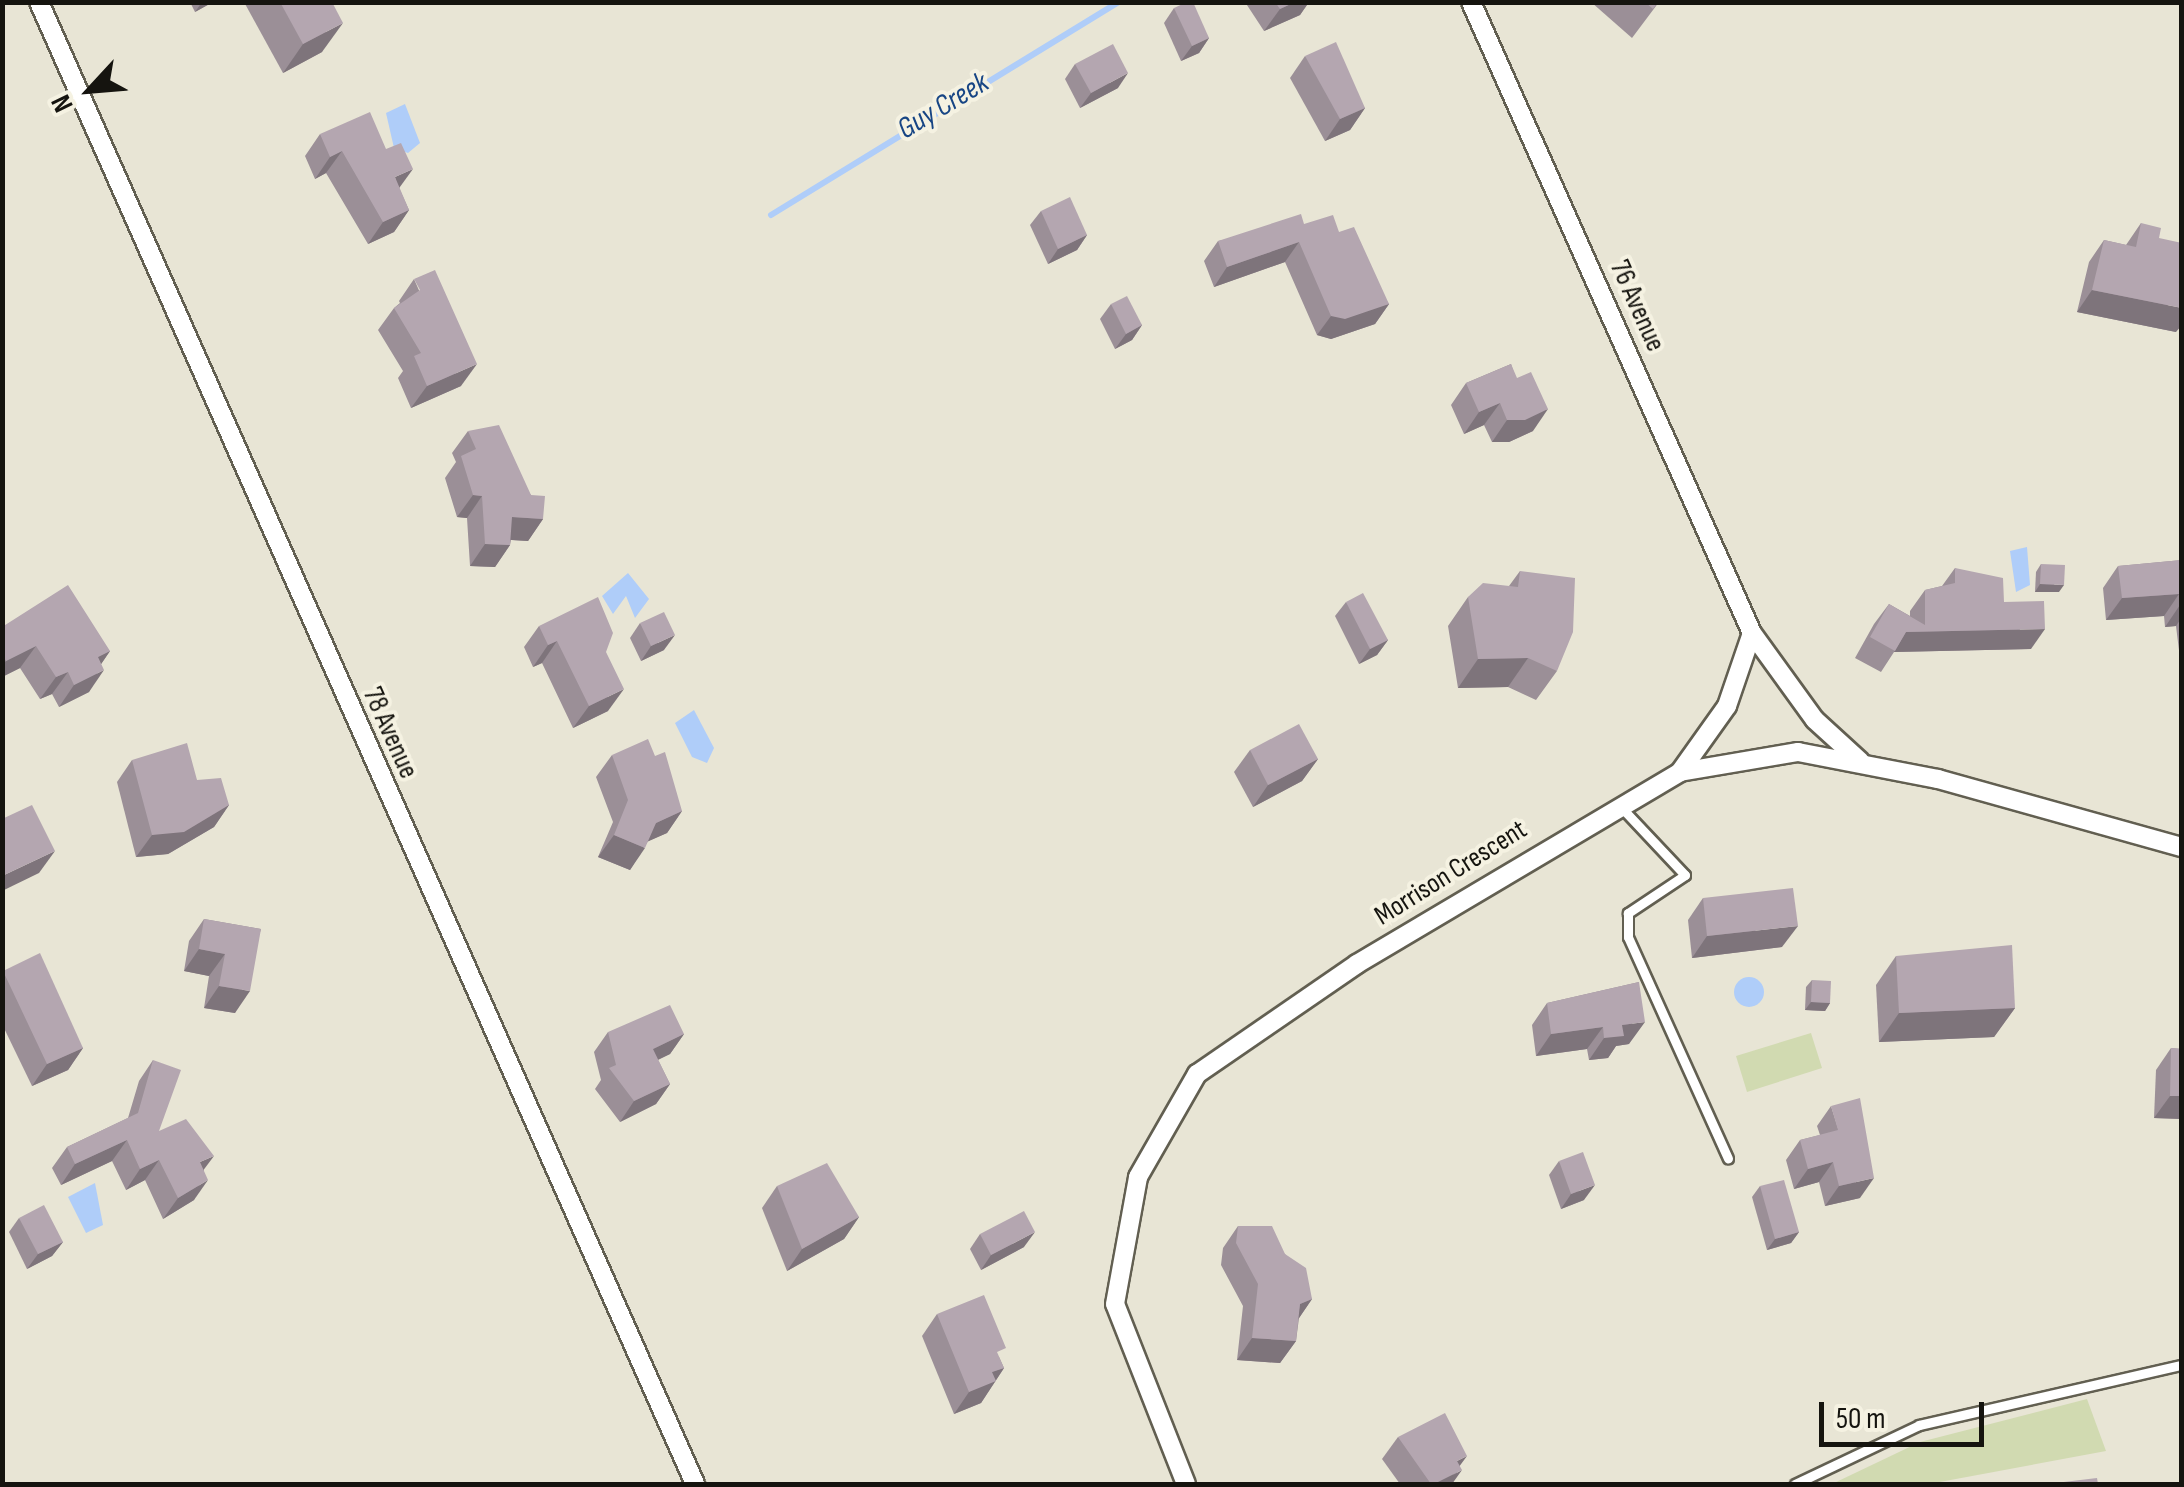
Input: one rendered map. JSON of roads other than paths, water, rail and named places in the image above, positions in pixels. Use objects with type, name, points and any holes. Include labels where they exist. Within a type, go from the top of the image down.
[{"type":"street","name":"78 Avenue","points":[[39,2],[695,1484]]},
{"type":"street","name":"76 Avenue","points":[[1470,2],[1752,633],[1816,720],[1860,761]]},
{"type":"street","points":[[1680,772],[1727,706],[1752,633]]},
{"type":"street","name":"Morrison Crescent","points":[[1186,1484],[1115,1304],[1138,1177],[1197,1074],[1617,803],[1680,772],[1798,752],[1860,761],[2182,847]]},
{"type":"lane","points":[[1617,803],[1685,875],[1628,913],[1628,937],[1728,1158]]},
{"type":"lane","points":[[1795,1484],[1918,1425],[2182,1365]]},
{"type":"water","points":[[405,104],[420,143],[408,153],[394,148],[386,113]]},
{"type":"water","points":[[2027,547],[2030,585],[2016,592],[2010,551]]},
{"type":"water","points":[[628,573],[649,599],[635,618],[626,596],[613,614],[602,596]]},
{"type":"water","points":[[694,710],[714,748],[707,763],[692,757],[675,723]]},
{"type":"water","points":[[1749,977],[1760,981],[1764,992],[1760,1003],[1749,1007],[1738,1003],[1734,992],[1738,981]]},
{"type":"water","points":[[95,1183],[103,1225],[86,1233],[68,1197]]},
{"type":"waterway","name":"Guy Creek","points":[[771,215],[1118,2]]}]
